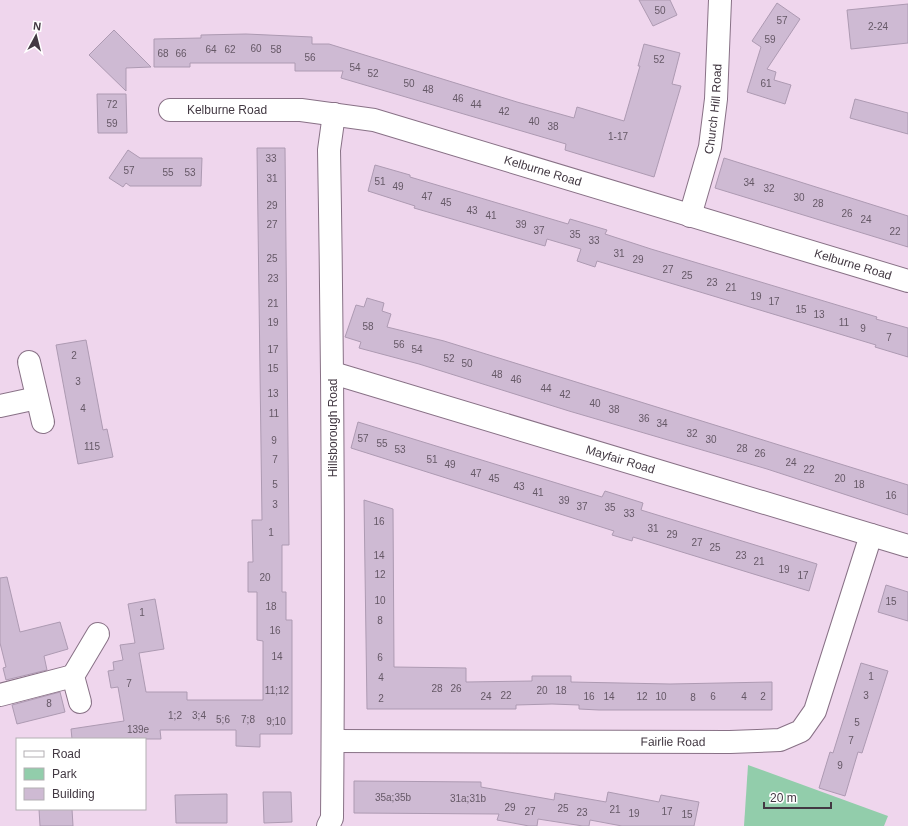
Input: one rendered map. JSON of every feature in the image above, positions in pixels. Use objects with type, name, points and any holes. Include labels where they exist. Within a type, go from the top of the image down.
[{"type":"street","name":"Church Hill Road","points":[[690,216],[710,147],[716,99],[720,0]]},
{"type":"street","name":"Kelburne Road","points":[[170,110],[300,110],[374,120],[908,281]]},
{"type":"street","name":"Hillsborough Road","points":[[328,826],[332,818],[333,741],[333,373],[329,150],[334,114]]},
{"type":"street","points":[[29,362],[42,422]]},
{"type":"street","name":"Mayfair Road","points":[[333,373],[908,546]]},
{"type":"street","points":[[0,406],[37,398]]},
{"type":"street","name":"Fairlie Road","points":[[333,741],[730,742],[780,740],[801,731],[815,711],[871,535]]},
{"type":"street","points":[[0,695],[73,676],[98,634]]},
{"type":"street","points":[[73,676],[80,702]]},
{"type":"green space","points":[[748,765],[888,816],[884,826],[744,826]]},
{"type":"building","points":[[639,0],[670,0],[677,15],[653,26]]},
{"type":"building","points":[[777,3],[800,19],[767,69],[776,72],[774,80],[791,85],[785,104],[747,92],[761,47],[752,41]]},
{"type":"building","points":[[908,4],[908,43],[851,49],[847,10]]},
{"type":"building","points":[[114,30],[151,67],[126,68],[126,91],[89,55]]},
{"type":"building","points":[[246,34],[312,37],[312,44],[329,44],[574,118],[577,107],[624,121],[640,66],[638,66],[644,44],[680,53],[672,84],[681,86],[654,177],[565,150],[566,144],[341,78],[343,71],[295,71],[295,63],[190,63],[190,67],[154,67],[154,39],[201,38],[201,35]]},
{"type":"building","points":[[97,94],[126,94],[127,133],[98,133]]},
{"type":"building","points":[[855,99],[908,113],[908,134],[850,118]]},
{"type":"building","points":[[257,148],[285,148],[289,545],[282,545],[282,592],[286,592],[286,620],[292,620],[292,734],[260,734],[260,747],[236,746],[236,730],[160,730],[161,739],[72,738],[71,729],[124,721],[118,687],[111,688],[108,671],[114,670],[113,662],[123,660],[120,645],[135,643],[128,604],[155,599],[164,649],[139,653],[146,692],[187,692],[187,700],[263,700],[263,641],[257,640],[257,592],[248,592],[248,562],[253,562],[252,520],[262,520]]},
{"type":"building","points":[[128,150],[140,158],[202,158],[201,186],[130,186],[126,183],[123,187],[109,178]]},
{"type":"building","points":[[724,158],[908,216],[908,247],[715,188]]},
{"type":"building","points":[[375,165],[410,175],[410,177],[568,224],[570,219],[607,230],[605,234],[877,317],[876,319],[908,328],[908,357],[875,347],[876,345],[597,261],[595,267],[577,261],[581,249],[547,239],[545,246],[414,208],[415,206],[368,191]]},
{"type":"building","points":[[367,298],[384,303],[382,311],[391,314],[387,327],[444,341],[908,485],[908,515],[767,469],[569,411],[419,364],[359,348],[361,342],[345,337],[356,305],[364,307]]},
{"type":"building","points":[[86,340],[103,430],[107,429],[113,457],[78,464],[56,345]]},
{"type":"building","points":[[358,422],[602,497],[605,491],[643,503],[641,510],[817,564],[809,591],[633,537],[632,541],[612,535],[614,531],[351,448]]},
{"type":"building","points":[[364,500],[393,509],[394,667],[466,668],[466,682],[532,681],[532,676],[571,676],[571,682],[670,684],[772,682],[772,710],[599,710],[579,709],[579,705],[552,704],[516,705],[516,709],[367,709]]},
{"type":"building","points":[[7,577],[20,632],[60,622],[68,649],[44,656],[47,670],[6,680],[3,668],[6,667],[0,643],[0,578]]},
{"type":"building","points":[[886,585],[908,592],[908,621],[878,612]]},
{"type":"building","points":[[861,663],[888,671],[862,753],[858,752],[845,796],[819,788],[830,752],[833,753]]},
{"type":"building","points":[[60,692],[65,712],[17,724],[12,705]]},
{"type":"building","points":[[354,781],[481,782],[481,787],[554,800],[555,793],[606,802],[608,792],[659,802],[661,795],[699,802],[694,826],[622,826],[590,820],[589,826],[583,826],[538,819],[537,826],[529,826],[497,820],[499,814],[354,813]]},
{"type":"building","points":[[263,792],[291,792],[292,822],[264,823]]},
{"type":"building","points":[[227,794],[227,823],[176,823],[175,795]]},
{"type":"building","points":[[39,810],[72,810],[73,826],[40,826]]}]
